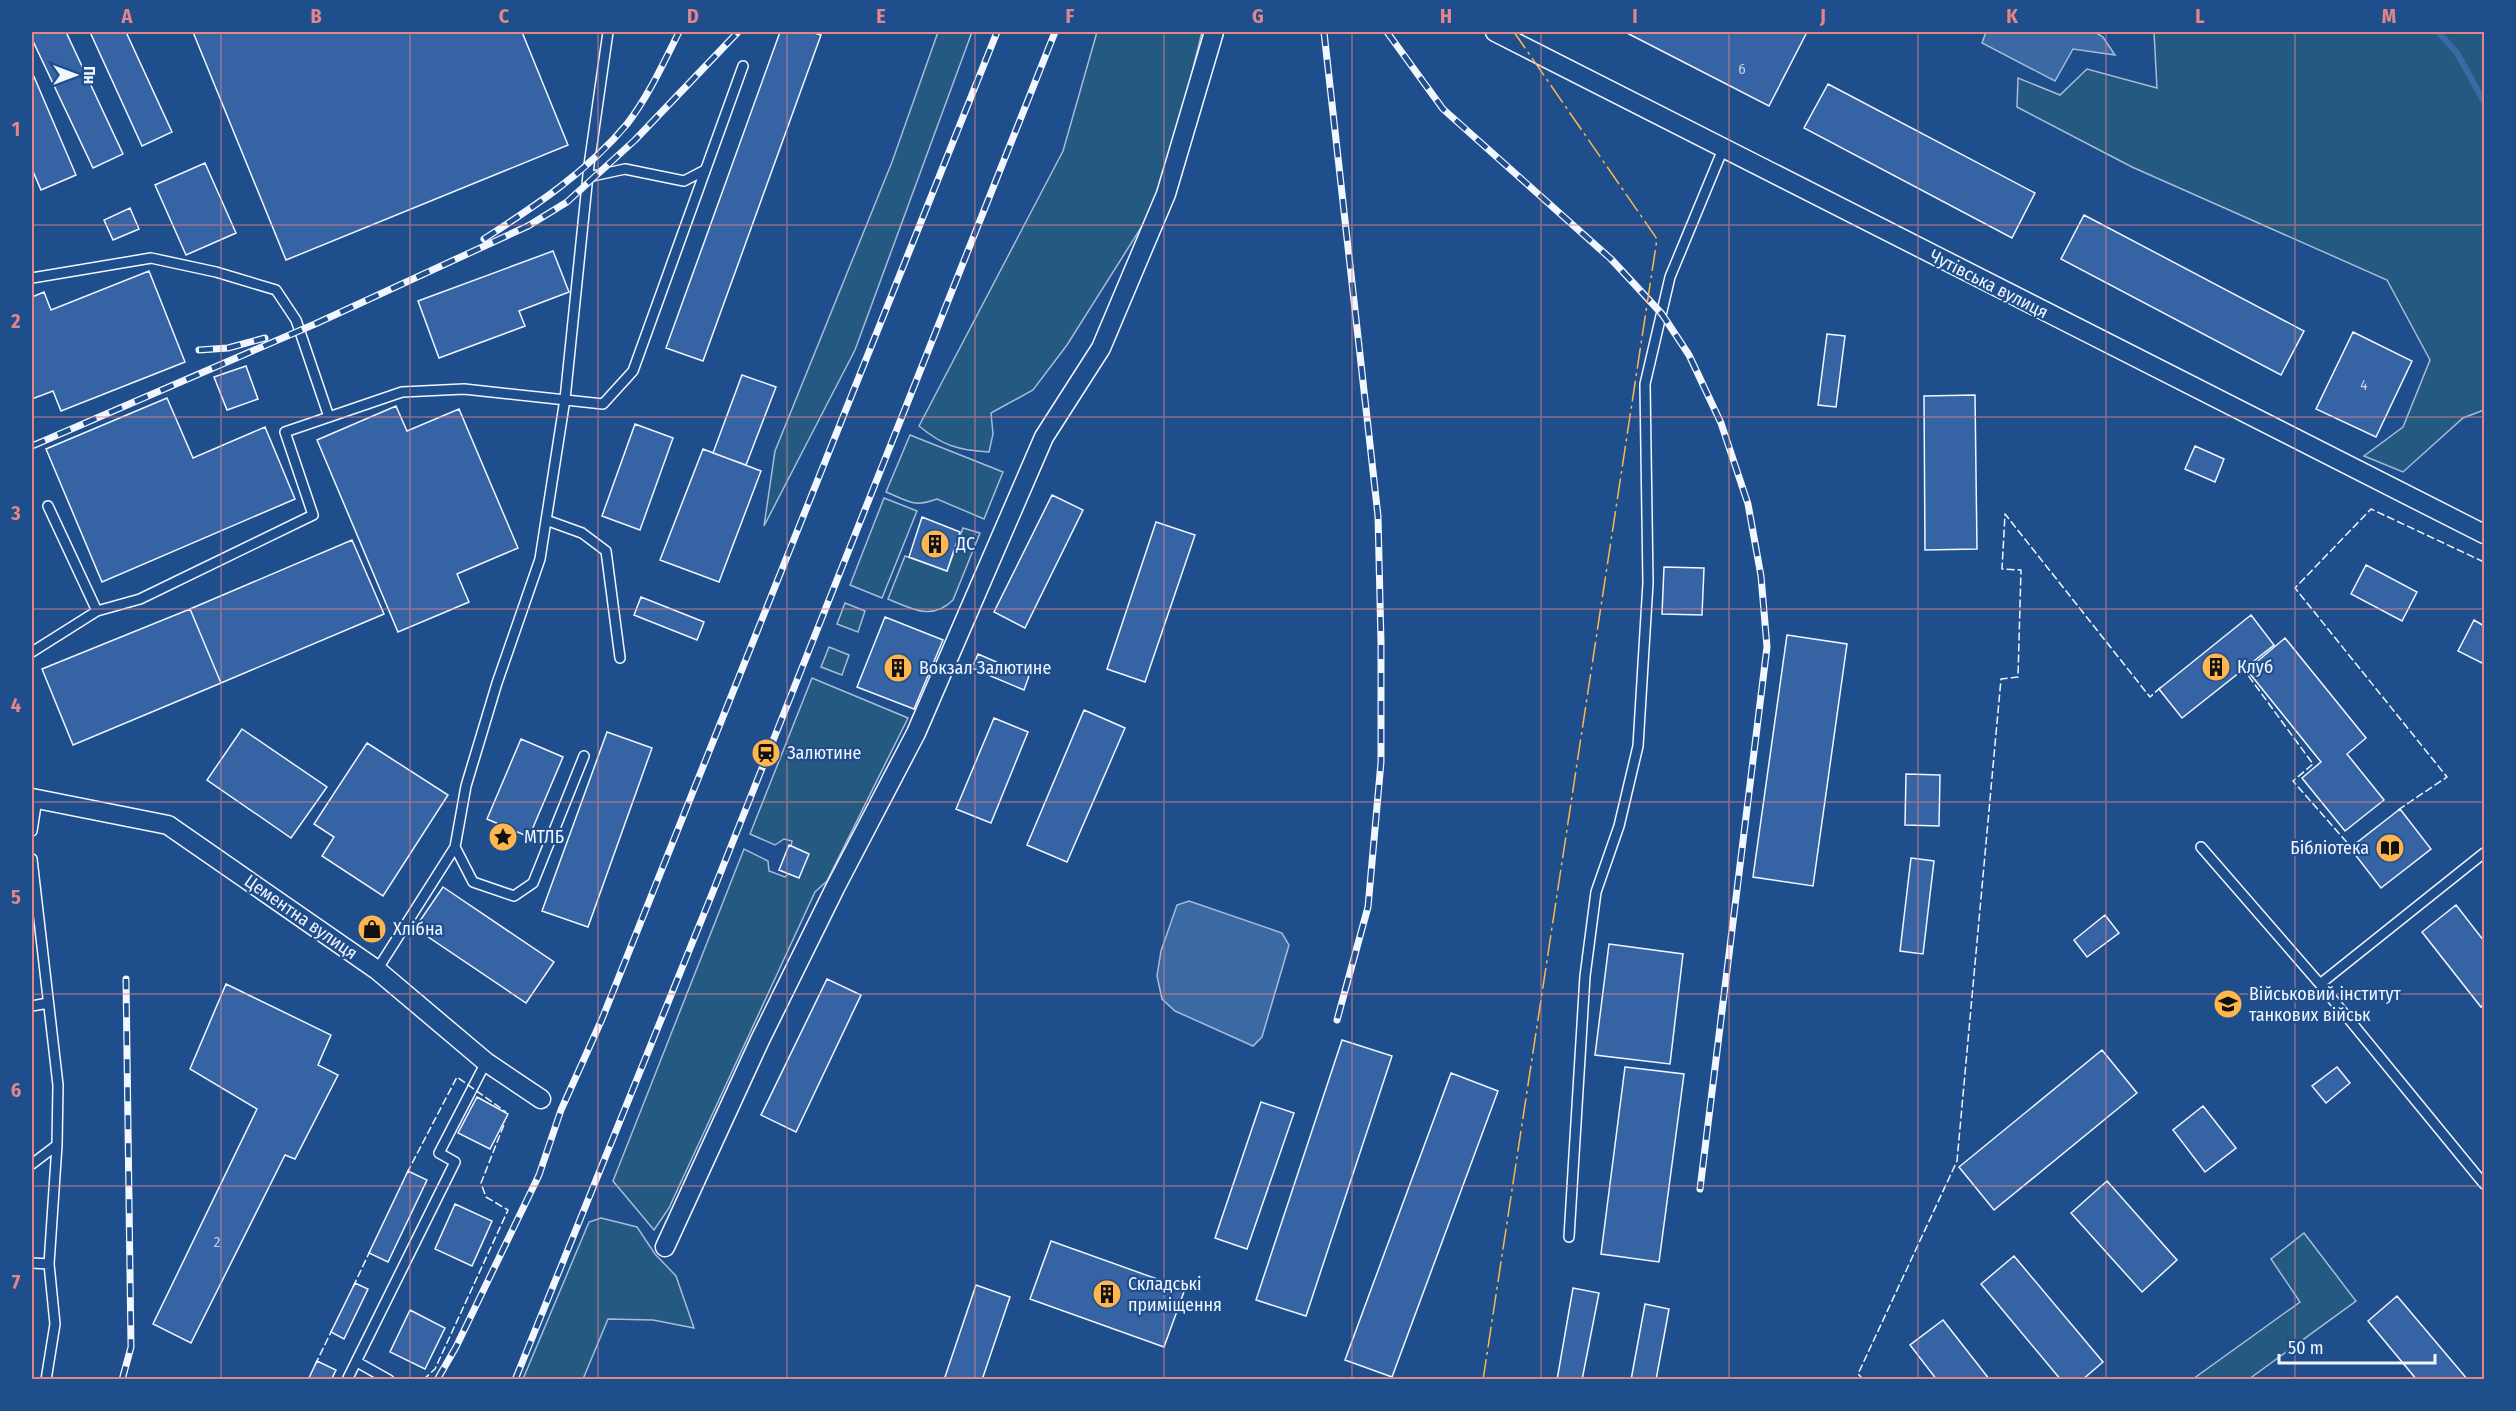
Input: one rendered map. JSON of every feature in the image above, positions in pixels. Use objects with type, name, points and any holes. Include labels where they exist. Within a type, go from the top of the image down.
[{"type":"street","points":[[665,1247],[765,1030],[835,888],[916,733],[1044,437],[1101,348],[1166,194],[1214,32]]},
{"type":"street","name":"Чутівська вулиця","points":[[1495,32],[2484,534]]},
{"type":"street","name":"Цементна вулиця","points":[[34,799],[168,825],[377,970],[486,1062],[541,1099]]},
{"type":"lane","points":[[377,970],[455,847],[466,786],[497,683],[540,560],[565,399],[588,177],[608,32]]},
{"type":"lane","points":[[32,652],[97,611],[140,599],[313,515],[285,432],[402,392],[464,389],[603,404],[633,371],[743,66]]},
{"type":"lane","points":[[1569,1237],[1585,976],[1596,892],[1619,826],[1638,746],[1648,583],[1645,384],[1670,276],[1723,148]]},
{"type":"lane","points":[[588,177],[625,169],[684,181],[705,170]]},
{"type":"lane","points":[[32,278],[152,258],[216,272],[276,290],[296,320],[329,417]]},
{"type":"lane","points":[[48,506],[97,611]]},
{"type":"lane","points":[[546,520],[582,533],[606,551],[620,658]]},
{"type":"lane","points":[[455,847],[473,882],[514,896],[533,883],[584,756]]},
{"type":"lane","points":[[32,831],[34,799]]},
{"type":"lane","points":[[2201,847],[2320,984],[2484,1184]]},
{"type":"lane","points":[[2320,984],[2484,853]]},
{"type":"lane","points":[[32,859],[58,1085],[57,1145],[49,1264],[54,1324],[46,1380]]},
{"type":"lane","points":[[32,1006],[48,1003]]},
{"type":"lane","points":[[347,1380],[455,1162],[440,1153],[486,1062]]},
{"type":"lane","points":[[32,1164],[57,1145]]},
{"type":"lane","points":[[32,1263],[49,1264]]},
{"type":"lane","points":[[357,1362],[389,1380]]},
{"type":"shaded area","points":[[938,32],[972,32],[855,350],[764,526],[775,451],[892,162]]},
{"type":"shaded area","points":[[1097,32],[1202,32],[1166,178],[1149,215],[1067,345],[1033,390],[991,413],[993,434],[989,452],[951,446],[919,426],[1063,151]]},
{"type":"shaded area","points":[[1986,32],[2095,32],[2103,37],[2115,55],[2073,49],[2055,81],[1982,43]]},
{"type":"shaded area","points":[[2154,32],[2484,32],[2484,410],[2463,418],[2403,472],[2364,456],[2403,427],[2430,360],[2387,280],[2132,167],[2017,107],[2018,78],[2060,95],[2087,69],[2157,88]]},
{"type":"shaded area","points":[[910,435],[1003,472],[984,519],[937,499],[916,503],[886,492]]},
{"type":"shaded area","points":[[884,498],[917,511],[882,598],[850,585]]},
{"type":"shaded area","points":[[963,528],[980,533],[953,600],[930,612],[914,609],[888,599],[905,556],[947,571]]},
{"type":"shaded area","points":[[845,603],[865,611],[858,632],[837,624]]},
{"type":"shaded area","points":[[829,647],[849,655],[842,675],[821,667]]},
{"type":"shaded area","points":[[812,678],[908,718],[827,881],[815,892],[669,1208],[654,1230],[613,1181],[744,849],[768,861],[769,871],[785,877],[808,854],[791,846],[792,841],[784,839],[775,845],[750,834]]},
{"type":"shaded area","points":[[1189,901],[1282,933],[1289,945],[1262,1037],[1253,1046],[1175,1011],[1162,999],[1157,976],[1161,951],[1177,905]]},
{"type":"shaded area","points":[[601,1218],[637,1227],[655,1254],[676,1276],[694,1328],[653,1320],[608,1319],[583,1379],[523,1379],[589,1222]]},
{"type":"shaded area","points":[[2304,1233],[2356,1301],[2249,1379],[2193,1379],[2300,1302],[2271,1259]]},
{"type":"building","points":[[32,32],[66,32],[123,154],[93,168],[32,39]]},
{"type":"building","points":[[90,32],[126,32],[172,132],[142,146]]},
{"type":"building","points":[[193,32],[522,32],[568,145],[286,260]]},
{"type":"building","points":[[780,32],[811,32],[821,35],[703,361],[666,348]]},
{"type":"building","points":[[1625,32],[1807,32],[1769,106]]},
{"type":"building","points":[[32,72],[76,175],[41,190],[32,169]]},
{"type":"building","points":[[1828,84],[2035,193],[2012,238],[1804,128]]},
{"type":"building","points":[[205,163],[236,233],[186,255],[155,185]]},
{"type":"building","points":[[130,208],[139,229],[113,240],[104,220]]},
{"type":"building","points":[[2084,215],[2304,331],[2281,375],[2061,259]]},
{"type":"building","points":[[553,251],[569,292],[519,311],[525,326],[439,358],[418,301]]},
{"type":"building","points":[[149,271],[185,362],[61,411],[53,391],[32,399],[32,297],[44,292],[51,310]]},
{"type":"building","points":[[2353,332],[2412,361],[2376,437],[2316,409]]},
{"type":"building","points":[[1827,334],[1845,336],[1836,407],[1818,405]]},
{"type":"building","points":[[246,366],[258,399],[227,410],[214,377]]},
{"type":"building","points":[[742,375],[776,387],[746,465],[713,453]]},
{"type":"building","points":[[1975,395],[1977,549],[1925,550],[1924,396]]},
{"type":"building","points":[[167,398],[193,458],[265,427],[295,499],[102,582],[46,449]]},
{"type":"building","points":[[396,406],[407,431],[459,409],[518,548],[457,574],[469,602],[398,632],[317,440]]},
{"type":"building","points":[[635,424],[673,438],[640,530],[602,516]]},
{"type":"building","points":[[2195,446],[2224,459],[2215,482],[2185,469]]},
{"type":"building","points":[[703,449],[761,471],[719,582],[660,560]]},
{"type":"building","points":[[1052,495],[1083,510],[1025,628],[994,612]]},
{"type":"building","name":"ДС","points":[[922,517],[960,532],[947,571],[909,557]]},
{"type":"building","points":[[1156,522],[1195,535],[1145,682],[1107,669]]},
{"type":"building","points":[[352,540],[384,614],[221,683],[190,609]]},
{"type":"building","points":[[2366,565],[2417,592],[2402,621],[2351,594]]},
{"type":"building","points":[[1664,567],[1704,568],[1702,615],[1662,614]]},
{"type":"building","points":[[641,597],[704,622],[697,640],[634,615]]},
{"type":"building","points":[[190,609],[221,683],[73,745],[42,669]]},
{"type":"building","name":"Клуб","points":[[2251,615],[2274,645],[2182,718],[2159,689]]},
{"type":"building","name":"Вокзал Залютине","points":[[885,617],[943,640],[914,709],[857,687]]},
{"type":"building","points":[[2474,620],[2484,626],[2484,664],[2458,651]]},
{"type":"building","points":[[1787,635],[1847,644],[1813,886],[1753,877]]},
{"type":"building","points":[[2285,638],[2366,738],[2347,754],[2384,800],[2345,831],[2302,778],[2321,762],[2247,670]]},
{"type":"building","points":[[978,654],[1029,676],[1024,690],[972,668]]},
{"type":"building","points":[[1084,710],[1125,728],[1067,862],[1027,845]]},
{"type":"building","points":[[994,718],[1028,732],[991,823],[956,809]]},
{"type":"building","points":[[242,729],[327,787],[291,838],[207,780]]},
{"type":"building","points":[[607,732],[652,748],[588,927],[542,911]]},
{"type":"building","points":[[521,739],[563,757],[529,837],[487,819]]},
{"type":"building","points":[[367,743],[448,795],[383,896],[322,856],[334,837],[314,824]]},
{"type":"building","points":[[1906,774],[1940,775],[1939,826],[1905,825]]},
{"type":"building","name":"Бібліотека","points":[[2400,809],[2431,849],[2381,888],[2350,848]]},
{"type":"building","points":[[789,845],[809,854],[799,878],[779,870]]},
{"type":"building","points":[[1911,858],[1934,861],[1923,954],[1900,951]]},
{"type":"building","points":[[443,887],[554,962],[526,1003],[415,928]]},
{"type":"building","points":[[2456,905],[2484,941],[2484,1004],[2481,1007],[2422,932]]},
{"type":"building","points":[[2105,915],[2119,933],[2087,957],[2074,940]]},
{"type":"building","points":[[1609,944],[1683,954],[1670,1064],[1595,1055]]},
{"type":"building","points":[[827,979],[861,995],[796,1132],[761,1115]]},
{"type":"building","points":[[226,984],[331,1035],[318,1065],[338,1075],[295,1159],[285,1155],[191,1343],[153,1324],[257,1109],[190,1069]]},
{"type":"building","points":[[1342,1040],[1392,1056],[1306,1316],[1256,1300]]},
{"type":"building","points":[[2102,1050],[2137,1093],[1994,1210],[1959,1167]]},
{"type":"building","points":[[1625,1067],[1684,1074],[1659,1262],[1601,1254]]},
{"type":"building","points":[[2337,1067],[2350,1083],[2326,1103],[2312,1086]]},
{"type":"building","points":[[1451,1073],[1498,1091],[1392,1377],[1345,1360]]},
{"type":"building","points":[[477,1097],[508,1114],[490,1149],[458,1133]]},
{"type":"building","points":[[1261,1102],[1294,1113],[1247,1249],[1215,1238]]},
{"type":"building","points":[[2203,1106],[2236,1148],[2205,1172],[2173,1130]]},
{"type":"building","points":[[408,1171],[427,1180],[388,1262],[369,1253]]},
{"type":"building","points":[[2107,1181],[2177,1260],[2142,1292],[2071,1213]]},
{"type":"building","points":[[455,1204],[492,1221],[472,1266],[435,1249]]},
{"type":"building","name":"Складські приміщення","points":[[1051,1241],[1185,1289],[1164,1347],[1030,1299]]},
{"type":"building","points":[[2014,1256],[2103,1362],[2082,1380],[2061,1380],[1981,1284]]},
{"type":"building","points":[[355,1283],[368,1289],[344,1339],[331,1332]]},
{"type":"building","points":[[976,1285],[1010,1297],[982,1380],[944,1380]]},
{"type":"building","points":[[1573,1288],[1599,1293],[1582,1380],[1557,1380]]},
{"type":"building","points":[[2397,1296],[2468,1380],[2417,1380],[2368,1321]]},
{"type":"building","points":[[1645,1304],[1669,1309],[1656,1380],[1631,1380]]},
{"type":"building","points":[[410,1310],[445,1328],[425,1369],[390,1352]]},
{"type":"building","points":[[1943,1320],[1990,1380],[1937,1380],[1910,1345]]},
{"type":"building","points":[[317,1361],[336,1370],[331,1380],[308,1380]]},
{"type":"waterway","points":[[2438,32],[2457,53],[2484,102]]},
{"type":"railway","points":[[484,239],[560,187],[595,158],[627,124],[642,102],[679,32]]},
{"type":"railway","points":[[32,446],[315,324],[528,226],[567,202],[635,140],[738,32]]},
{"type":"railway","points":[[437,1380],[456,1347],[539,1175],[561,1110],[602,1019],[997,32]]},
{"type":"railway","points":[[515,1380],[712,894],[1055,32]]},
{"type":"railway","points":[[1324,32],[1378,516],[1381,643],[1381,762],[1368,907],[1337,1020]]},
{"type":"railway","points":[[1387,32],[1443,109],[1611,259],[1662,314],[1689,355],[1721,423],[1748,504],[1761,576],[1767,647],[1700,1189]]},
{"type":"railway","points":[[199,350],[228,348],[265,338]]},
{"type":"railway","points":[[122,1380],[131,1347],[126,979]]},
{"type":"fence","points":[[2398,810],[2447,777],[2295,588],[2371,509],[2484,562]]},
{"type":"fence","points":[[1864,1380],[1858,1374],[1957,1161],[2001,679],[2018,677],[2021,570],[2002,569],[2005,514],[2150,697],[2161,687]]},
{"type":"fence","points":[[2242,667],[2313,764],[2293,781],[2351,847]]},
{"type":"fence","points":[[407,1173],[457,1077],[506,1112]]},
{"type":"fence","points":[[423,1380],[435,1369],[508,1210],[486,1197],[481,1183],[505,1122]]},
{"type":"fence","points":[[353,1287],[370,1251]]},
{"type":"fence","points":[[315,1365],[332,1330]]},
{"type":"power","points":[[1483,1380],[1657,239],[1514,32]]},
{"type":"place","name":"ДС","points":[[935,544]]},
{"type":"place","name":"Клуб","points":[[2216,667]]},
{"type":"place","name":"Вокзал Залютине","points":[[898,668]]},
{"type":"place","name":"Залютине","points":[[766,753]]},
{"type":"place","name":"МТЛБ","points":[[503,837]]},
{"type":"place","name":"Бібліотека","points":[[2390,848]]},
{"type":"place","name":"Хлібна","points":[[372,929]]},
{"type":"place","name":"Військовий інститут танкових військ","points":[[2228,1004]]},
{"type":"place","name":"Складські приміщення","points":[[1107,1294]]}]
